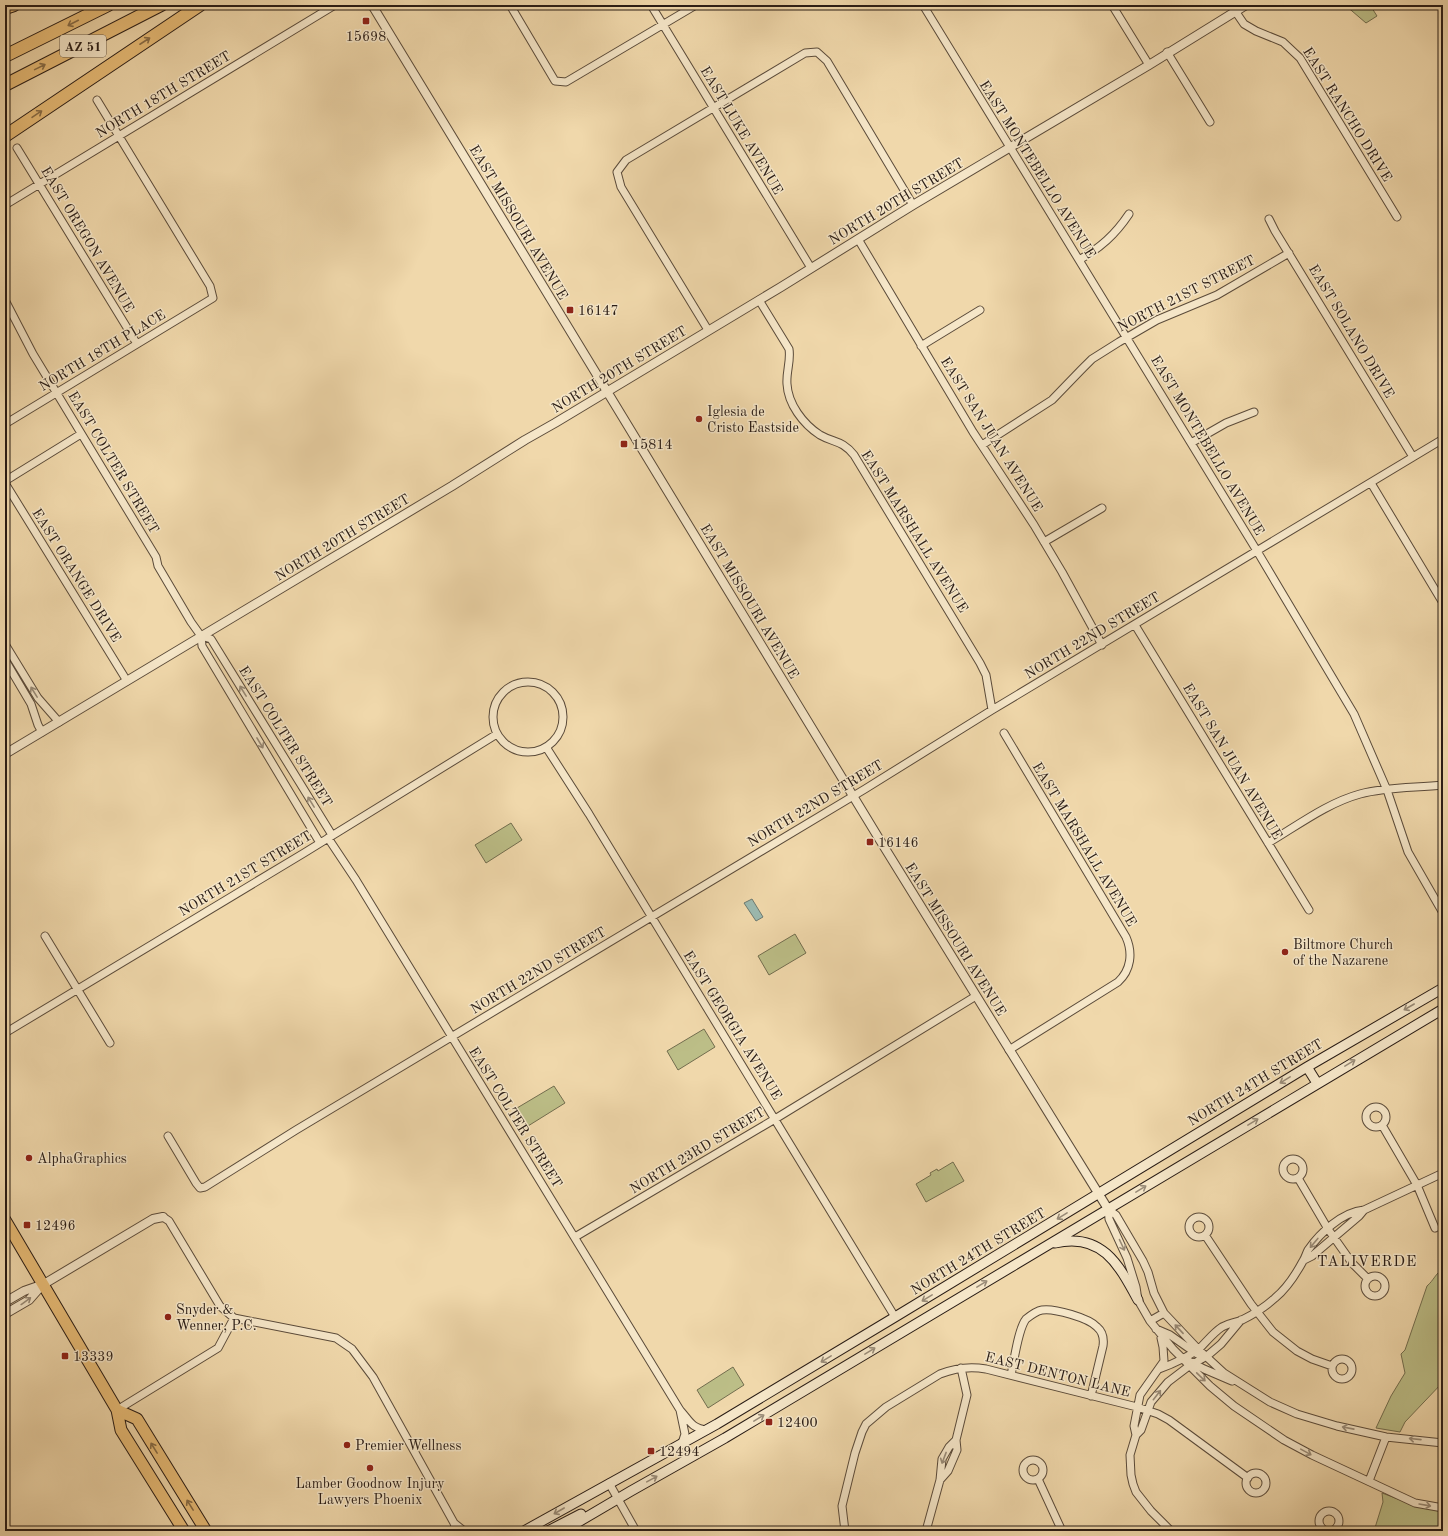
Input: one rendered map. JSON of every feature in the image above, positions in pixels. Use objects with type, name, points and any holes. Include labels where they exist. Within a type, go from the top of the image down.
[{"type":"highway","points":[[5,8],[14,5]]},
{"type":"highway","name":"AZ 51","points":[[5,56],[108,5]]},
{"type":"highway","name":"AZ 51","points":[[5,85],[161,5]]},
{"type":"highway","points":[[5,136],[200,5]]},
{"type":"main road","name":"NORTH 24TH STREET","points":[[524,1531],[706,1430],[1307,1067],[1443,988]]},
{"type":"main road","points":[[563,1531],[618,1498],[725,1438],[1443,1009]]},
{"type":"main road","points":[[1307,1067],[1317,1083]]},
{"type":"main road","points":[[5,1220],[117,1410],[122,1430],[184,1531]]},
{"type":"main road","points":[[1050,1244],[1061,1241],[1077,1241],[1095,1246],[1104,1251],[1121,1269],[1138,1300]]},
{"type":"main road","points":[[117,1410],[136,1420],[206,1531]]},
{"type":"main road","points":[[548,1531],[603,1501],[618,1498]]},
{"type":"street","name":"NORTH 18TH STREET","points":[[5,205],[335,5]]},
{"type":"street","name":"EAST MISSOURI AVENUE","points":[[372,5],[853,796],[1108,1209]]},
{"type":"street","points":[[510,5],[555,81],[566,82],[696,5]]},
{"type":"street","name":"EAST LUKE AVENUE","points":[[651,5],[811,268]]},
{"type":"street","points":[[1112,5],[1149,65]]},
{"type":"street","name":"NORTH 20TH STREET","points":[[5,754],[444,491],[525,440],[759,300],[913,205],[1149,65],[1233,8],[1246,5]]},
{"type":"street","name":"EAST MONTEBELLO AVENUE","points":[[926,6],[1126,338],[1257,551],[1354,714],[1387,790],[1408,852],[1443,913]]},
{"type":"street","name":"EAST RANCHO DRIVE","points":[[1233,8],[1244,24],[1282,42],[1300,58],[1397,217]]},
{"type":"street","points":[[708,330],[620,187],[617,172],[626,160],[805,52],[817,52],[827,61],[913,205]]},
{"type":"street","points":[[1168,52],[1210,122]]},
{"type":"street","points":[[97,100],[119,136]]},
{"type":"street","name":"NORTH 18TH PLACE","points":[[5,424],[213,298],[210,286],[119,136]]},
{"type":"street","name":"EAST OREGON AVENUE","points":[[17,148],[136,344]]},
{"type":"street","points":[[1079,260],[1109,240],[1129,214]]},
{"type":"street","name":"EAST SOLANO DRIVE","points":[[1270,219],[1288,253],[1413,457]]},
{"type":"street","name":"EAST SAN JUAN AVENUE","points":[[858,239],[982,445],[1044,542],[1102,644]]},
{"type":"street","name":"NORTH 21ST STREET","points":[[982,445],[1052,400],[1092,359],[1157,320],[1217,295],[1288,253]]},
{"type":"street","name":"EAST COLTER STREET","points":[[5,300],[33,354],[156,557],[158,566],[201,636],[202,646],[320,843]]},
{"type":"street","name":"EAST MARSHALL AVENUE","points":[[759,300],[789,350],[790,356],[787,383],[795,408],[800,417],[816,432],[825,438],[843,444],[854,455],[980,663],[986,676],[992,710]]},
{"type":"street","points":[[922,346],[980,310]]},
{"type":"street","points":[[1191,443],[1222,425],[1254,412]]},
{"type":"street","points":[[5,482],[81,434]]},
{"type":"street","name":"NORTH 22ND STREET","points":[[168,1136],[200,1188],[205,1187],[296,1130],[853,796],[992,710],[1443,439]]},
{"type":"street","name":"EAST ORANGE DRIVE","points":[[5,482],[126,681]]},
{"type":"street","points":[[1371,483],[1443,603]]},
{"type":"street","points":[[1044,542],[1102,508]]},
{"type":"street","name":"EAST SAN JUAN AVENUE","points":[[1135,625],[1309,910]]},
{"type":"street","name":"EAST COLTER STREET","points":[[201,636],[212,639],[330,837],[680,1410],[693,1426],[697,1429],[706,1430]]},
{"type":"street","points":[[5,644],[38,698],[59,722]]},
{"type":"street","points":[[5,660],[31,704],[42,732]]},
{"type":"street","points":[[525,681],[536,682],[547,687],[556,695],[561,706],[563,717],[561,729],[555,739],[546,747],[536,751],[524,752],[514,749],[504,743],[497,734],[493,723],[493,711],[496,700],[513,684],[525,681]]},
{"type":"street","name":"EAST MARSHALL AVENUE","points":[[1004,733],[1126,937],[1130,947],[1127,972],[1113,986],[1009,1050]]},
{"type":"street","name":"NORTH 21ST STREET","points":[[5,1032],[330,837],[497,734]]},
{"type":"street","name":"EAST GEORGIA AVENUE","points":[[546,747],[895,1317]]},
{"type":"street","points":[[1268,843],[1337,803],[1359,795],[1387,790],[1443,785]]},
{"type":"street","points":[[45,936],[110,1043]]},
{"type":"street","name":"NORTH 23RD STREET","points":[[575,1237],[775,1119],[976,996]]},
{"type":"street","points":[[1382,1125],[1416,1185],[1435,1228]]},
{"type":"street","points":[[1159,1369],[1182,1359],[1196,1350],[1220,1328],[1257,1312],[1277,1296],[1304,1260],[1307,1251],[1328,1229],[1356,1211],[1364,1210],[1443,1173]]},
{"type":"street","points":[[1298,1178],[1333,1237],[1352,1263],[1368,1279]]},
{"type":"street","points":[[1108,1209],[1109,1219],[1128,1258],[1138,1300],[1161,1336],[1182,1359],[1192,1365],[1245,1386]]},
{"type":"street","points":[[1108,1209],[1116,1215],[1143,1260],[1154,1293],[1164,1313],[1196,1350]]},
{"type":"street","points":[[1304,1260],[1312,1256],[1364,1210]]},
{"type":"street","points":[[5,1302],[24,1291],[44,1284],[153,1219],[163,1217],[169,1221],[220,1306],[234,1318],[336,1338],[352,1349],[373,1377],[454,1523],[456,1531]]},
{"type":"street","points":[[1205,1235],[1257,1312],[1273,1332],[1297,1351],[1312,1359],[1332,1366]]},
{"type":"street","points":[[5,1314],[29,1300],[44,1284]]},
{"type":"street","points":[[1011,1375],[1021,1331],[1026,1319],[1037,1311],[1056,1311],[1092,1322],[1102,1334],[1104,1340],[1103,1346],[1091,1396]]},
{"type":"street","points":[[1150,1321],[1164,1313]]},
{"type":"street","points":[[117,1410],[218,1348],[234,1318]]},
{"type":"street","points":[[1136,1434],[1141,1430],[1151,1402],[1168,1382],[1207,1356],[1221,1344],[1241,1320]]},
{"type":"street","points":[[1155,1328],[1207,1356],[1224,1372],[1270,1402],[1297,1414],[1337,1426],[1386,1437],[1443,1443]]},
{"type":"street","points":[[1161,1336],[1164,1361],[1140,1395],[1137,1407],[1134,1426],[1136,1434],[1130,1455],[1131,1476],[1136,1492],[1151,1511],[1171,1531]]},
{"type":"street","points":[[1192,1365],[1234,1406],[1284,1440],[1312,1455],[1414,1503],[1443,1508]]},
{"type":"street","name":"EAST DENTON LANE","points":[[845,1531],[842,1506],[855,1453],[866,1424],[877,1413],[949,1370],[978,1367],[1148,1410]]},
{"type":"street","points":[[926,1531],[940,1480],[942,1459],[949,1446],[956,1440],[967,1395],[961,1368]]},
{"type":"street","name":"EAST COLTER STREET","points":[[680,1410],[685,1434],[682,1443]]},
{"type":"street","points":[[1148,1410],[1169,1420],[1248,1478]]},
{"type":"street","points":[[1369,1481],[1386,1437]]},
{"type":"street","points":[[1038,1479],[1062,1531]]},
{"type":"street","points":[[610,1483],[636,1531]]},
{"type":"street","points":[[454,1523],[464,1531]]},
{"type":"green space","points":[[1345,5],[1370,5],[1377,16],[1366,23]]},
{"type":"green space","points":[[511,823],[522,840],[486,863],[475,845]]},
{"type":"green space","points":[[795,934],[806,953],[769,975],[758,956]]},
{"type":"green space","points":[[704,1029],[715,1047],[678,1070],[667,1051]]},
{"type":"green space","points":[[554,1086],[565,1103],[528,1126],[517,1108]]},
{"type":"green space","points":[[953,1162],[964,1181],[926,1202],[916,1184],[931,1175],[930,1173],[937,1169],[938,1171]]},
{"type":"green space","points":[[1443,1269],[1443,1382],[1405,1422],[1400,1432],[1376,1428],[1391,1396],[1405,1373],[1401,1354],[1405,1350],[1427,1286]]},
{"type":"green space","points":[[733,1367],[744,1385],[708,1408],[697,1390]]},
{"type":"green space","points":[[1382,1493],[1414,1505],[1443,1512],[1443,1531],[1374,1531],[1383,1502]]},
{"type":"water","points":[[752,899],[763,917],[756,921],[744,903]]},
{"type":"place","name":"15698","points":[[366,21]]},
{"type":"place","name":"16147","points":[[570,310]]},
{"type":"place","name":"Iglesia de Cristo Eastside","points":[[699,419]]},
{"type":"place","name":"15814","points":[[624,444]]},
{"type":"place","name":"16146","points":[[870,842]]},
{"type":"place","name":"Biltmore Church of the Nazarene","points":[[1285,952]]},
{"type":"place","name":"AlphaGraphics","points":[[29,1158]]},
{"type":"place","name":"12496","points":[[27,1225]]},
{"type":"place","name":"Snyder & Wenner, P.C.","points":[[168,1317]]},
{"type":"place","name":"13339","points":[[65,1356]]},
{"type":"place","name":"12400","points":[[769,1422]]},
{"type":"place","name":"Premier Wellness","points":[[347,1445]]},
{"type":"place","name":"12494","points":[[651,1451]]},
{"type":"place","name":"Lamber Goodnow Injury Lawyers Phoenix","points":[[370,1468]]},
{"type":"district","name":"TALIVERDE","points":[[1367,1261]]}]
